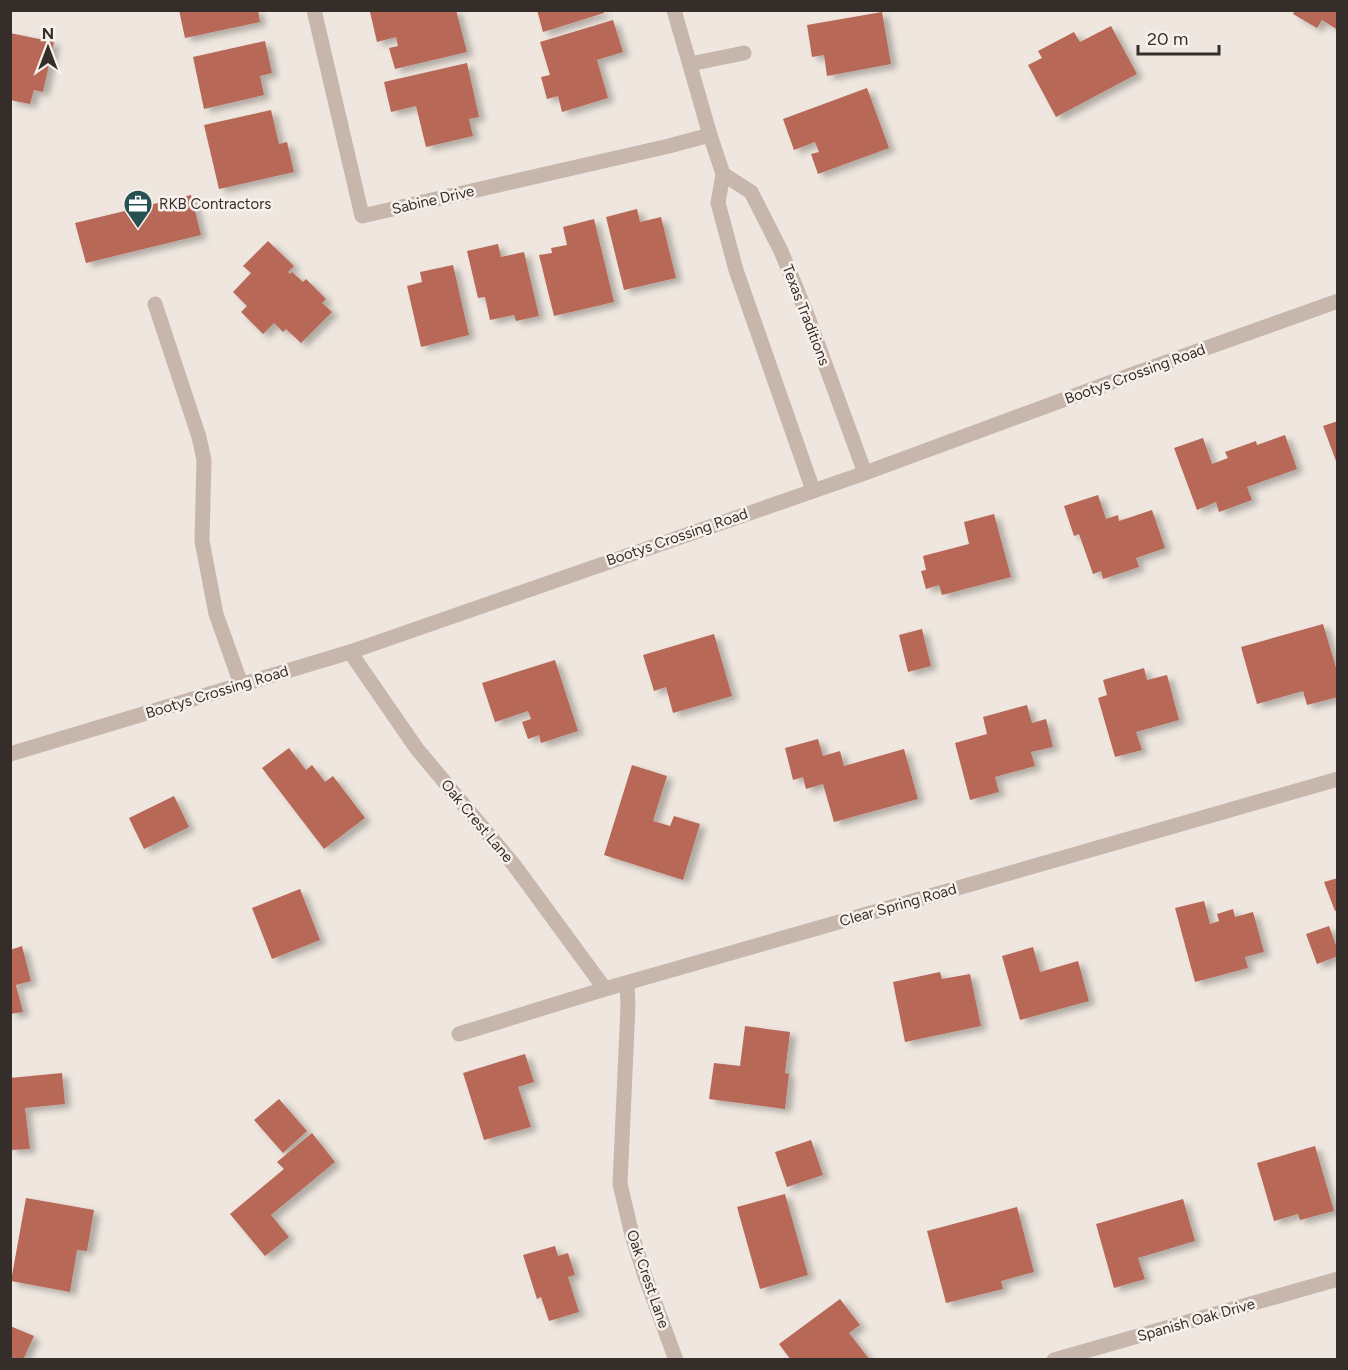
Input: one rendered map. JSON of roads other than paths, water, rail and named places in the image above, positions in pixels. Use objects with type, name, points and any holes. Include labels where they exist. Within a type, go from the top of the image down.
[{"type":"street","name":"Sabine Drive","points":[[314,10],[362,216],[710,135]]},
{"type":"street","points":[[674,10],[723,174],[718,203],[736,270],[813,490]]},
{"type":"street","points":[[690,64],[744,53]]},
{"type":"street","name":"Texas Traditions","points":[[723,174],[751,192],[781,251],[865,473]]},
{"type":"street","name":"Bootys Crossing Road","points":[[10,754],[350,652],[865,473],[1338,301]]},
{"type":"street","points":[[155,304],[199,437],[204,460],[202,541],[216,614],[241,684]]},
{"type":"street","name":"Oak Crest Lane","points":[[350,652],[417,749],[514,865],[605,989]]},
{"type":"street","name":"Clear Spring Road","points":[[459,1034],[605,989],[1338,779]]},
{"type":"street","name":"Oak Crest Lane","points":[[627,983],[620,1184],[645,1276],[676,1359]]},
{"type":"street","name":"Spanish Oak Drive","points":[[1054,1359],[1338,1279]]},
{"type":"place","name":"RKB Contractors","points":[[138,230]]}]
